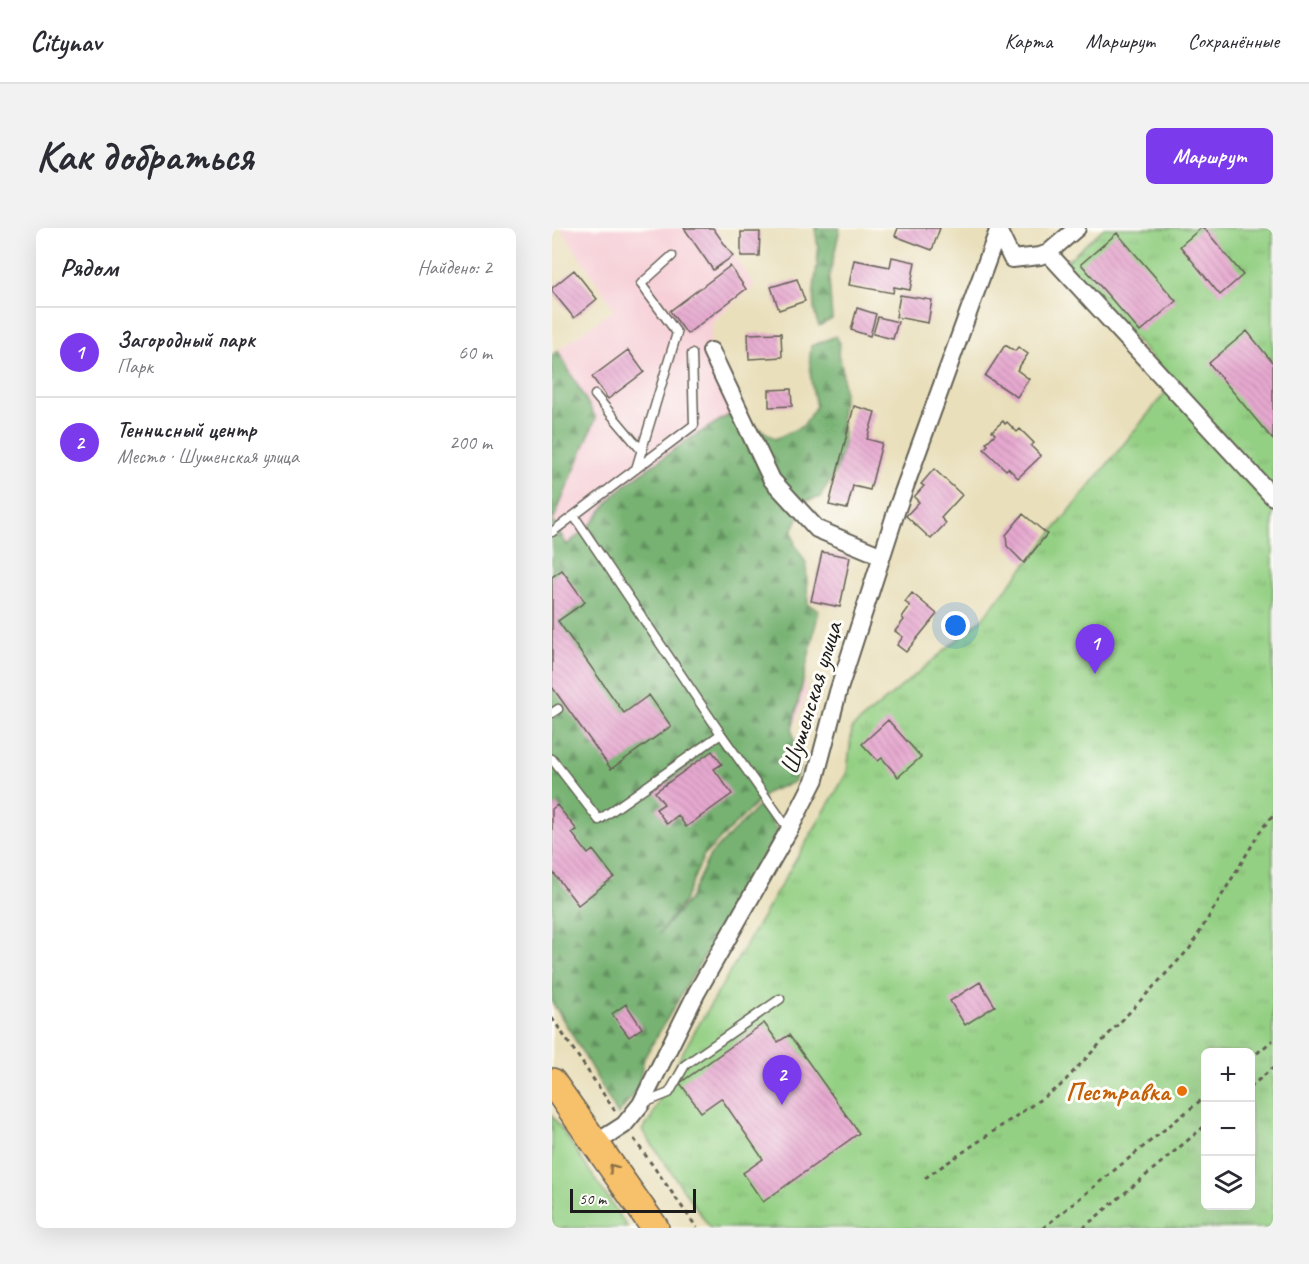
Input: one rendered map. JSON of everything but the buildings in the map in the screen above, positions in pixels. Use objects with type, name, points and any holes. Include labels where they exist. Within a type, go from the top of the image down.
[{"type":"main road","points":[[552,1082],[655,1228]]},
{"type":"street","points":[[998,229],[1012,259],[1048,254],[1077,228]]},
{"type":"street","name":"Шушенская улица","points":[[596,1143],[624,1125],[641,1104],[697,992],[789,830],[815,779],[838,692],[882,556],[998,229]]},
{"type":"street","points":[[1048,254],[1273,497]]},
{"type":"street","points":[[711,351],[772,480],[817,528],[882,556]]},
{"type":"lane","points":[[636,469],[677,333],[640,284],[672,256]]},
{"type":"lane","points":[[552,532],[694,425],[692,354]]},
{"type":"lane","points":[[596,395],[642,451]]},
{"type":"lane","points":[[574,516],[721,734],[789,830]]},
{"type":"lane","points":[[552,759],[599,820],[721,734]]},
{"type":"lane","points":[[641,1104],[669,1093],[685,1065],[780,999]]},
{"type":"path","points":[[925,1178],[1060,1086],[1190,948],[1263,827],[1273,816]]},
{"type":"path","points":[[1255,1056],[1273,1040]]},
{"type":"path","points":[[1255,1084],[1273,1068]]},
{"type":"path","points":[[1043,1228],[1201,1100]]},
{"type":"path","points":[[1083,1228],[1201,1129]]},
{"type":"shaded area","points":[[561,228],[715,228],[755,286],[713,321],[707,360],[775,505],[807,695],[768,791],[704,855],[684,901],[570,1031],[552,1004],[552,355],[614,309]]},
{"type":"green space","points":[[815,228],[840,228],[829,279],[832,319],[819,326],[814,308],[818,252]]},
{"type":"green space","points":[[1104,228],[1273,228],[1273,1228],[710,1228],[642,1130],[650,1120],[681,1055],[847,773],[852,728],[981,620],[1174,382],[1065,263]]},
{"type":"green space","points":[[836,336],[840,343],[838,354],[842,367],[844,392],[841,417],[844,445],[836,472],[820,497],[806,501],[792,531],[795,545],[806,563],[808,605],[819,610],[792,730],[800,768],[794,782],[768,792],[704,855],[684,901],[659,934],[689,899],[710,855],[760,805],[778,831],[644,1058],[638,1089],[618,1115],[552,1002],[552,355],[558,351],[596,418],[553,521],[567,545],[593,522],[613,496],[625,485],[686,441],[730,414],[775,439],[803,426],[816,406],[810,376],[811,346]]},
{"type":"green space","points":[[552,1115],[628,1228],[552,1228]]},
{"type":"place","name":"Загородный парк","points":[[1095,674]]},
{"type":"place","name":"Пестравка","points":[[1182,1091]]},
{"type":"place","name":"Теннисный центр","points":[[782,1105]]}]
